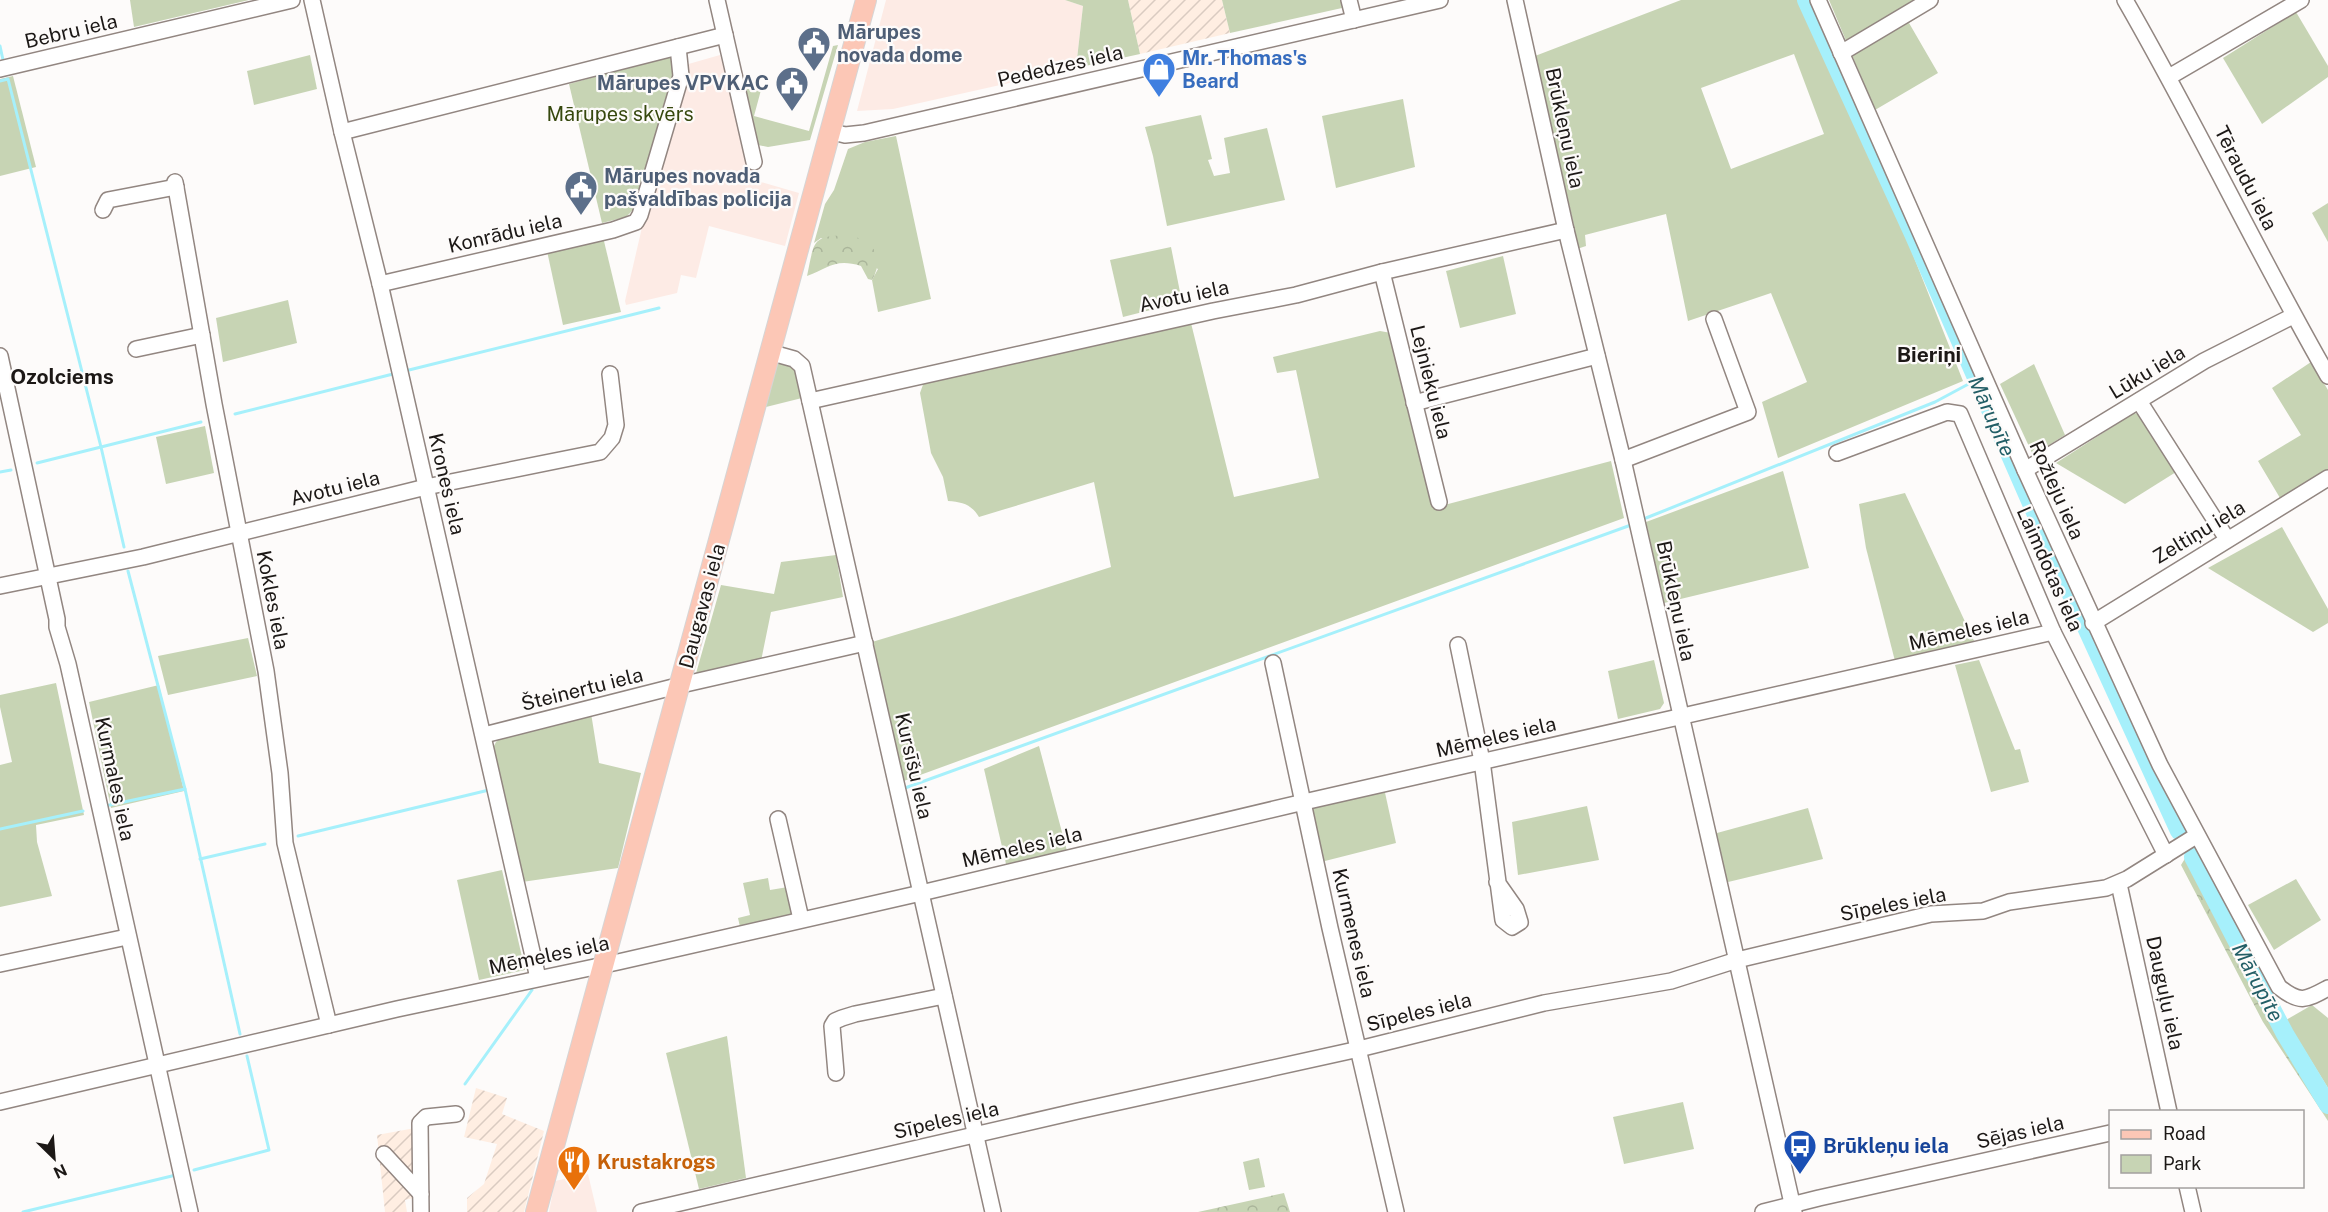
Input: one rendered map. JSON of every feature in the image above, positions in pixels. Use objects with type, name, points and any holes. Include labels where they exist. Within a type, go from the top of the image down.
[{"type":"main road","name":"Daugavas iela","points":[[536,1212],[866,0]]},
{"type":"street","name":"Bebru iela","points":[[0,69],[292,0]]},
{"type":"street","name":"Krones iela","points":[[312,0],[380,284],[538,978]]},
{"type":"street","points":[[717,0],[754,162]]},
{"type":"street","points":[[1349,0],[1353,20]]},
{"type":"street","name":"Pededzes iela","points":[[829,130],[846,135],[864,133],[1438,0]]},
{"type":"street","name":"Brūkleņu iela","points":[[1515,0],[1566,230],[1623,460],[1793,1209]]},
{"type":"street","name":"Rožleju iela","points":[[1818,0],[2093,623],[2196,836],[2279,987],[2290,997],[2301,1000],[2328,988]]},
{"type":"street","points":[[1841,53],[1930,0]]},
{"type":"street","name":"Tēraudu iela","points":[[2125,0],[2169,77],[2293,316],[2328,376]]},
{"type":"street","points":[[2169,77],[2301,0]]},
{"type":"street","points":[[342,132],[725,35]]},
{"type":"street","name":"Konrādu iela","points":[[380,284],[613,230],[636,222],[681,76],[678,47]]},
{"type":"street","name":"Kokles iela","points":[[104,210],[108,200],[176,184],[273,713],[289,862],[329,1025]]},
{"type":"street","name":"Avotu iela","points":[[810,401],[1202,313],[1296,295],[1382,272],[1566,230]]},
{"type":"street","name":"Lejnieku iela","points":[[1382,272],[1439,502]]},
{"type":"street","name":"Lūku iela","points":[[2025,470],[2204,361],[2293,316]]},
{"type":"street","points":[[1623,460],[1748,412],[1714,319]]},
{"type":"street","points":[[136,348],[202,335]]},
{"type":"street","name":"Kursīšu iela","points":[[769,352],[799,361],[802,366],[993,1212]]},
{"type":"street","name":"Kurmales iela","points":[[0,356],[57,627],[68,664],[190,1212]]},
{"type":"street","points":[[1414,403],[1597,356]]},
{"type":"street","name":"Avotu iela","points":[[0,586],[143,556],[426,487],[600,452],[612,438],[616,425],[610,374]]},
{"type":"street","points":[[2139,401],[2227,539]]},
{"type":"street","name":"Laimdotas iela","points":[[1837,453],[1947,412],[1960,414],[2053,632],[2166,855]]},
{"type":"street","name":"Zeltiņu iela","points":[[2093,623],[2328,478]]},
{"type":"street","name":"Mēmeles iela","points":[[0,1102],[329,1025],[921,893],[1304,802],[2053,632]]},
{"type":"street","name":"Šteinertu iela","points":[[484,735],[865,643]]},
{"type":"street","points":[[1458,645],[1482,761],[1497,882]]},
{"type":"street","name":"Kurmenes iela","points":[[1273,663],[1330,928],[1396,1212]]},
{"type":"street","points":[[778,819],[801,919]]},
{"type":"street","name":"Sīpeles iela","points":[[641,1212],[1359,1049],[1544,1003],[1671,981],[1737,960],[1931,914],[1983,911],[2009,902],[2119,884],[2196,836]]},
{"type":"street","name":"Dauguļu iela","points":[[2119,884],[2169,1110]]},
{"type":"street","points":[[0,964],[127,937]]},
{"type":"street","points":[[836,1073],[832,1026],[835,1021],[855,1014],[944,996]]},
{"type":"street","points":[[421,1212],[420,1123],[426,1117],[456,1114]]},
{"type":"street","name":"Sējas iela","points":[[1763,1212],[1793,1209],[2109,1134]]},
{"type":"street","points":[[384,1154],[421,1194]]},
{"type":"street","points":[[2187,1188],[2193,1212]]},
{"type":"shaded area","points":[[886,0],[1065,0],[1083,6],[1076,68],[893,109],[857,111]]},
{"type":"shaded area","points":[[1128,0],[1222,0],[1230,33],[1140,54]]},
{"type":"shaded area","points":[[720,55],[754,180],[799,193],[785,246],[709,226],[696,278],[681,275],[677,293],[626,305],[625,301],[646,210],[685,65]]},
{"type":"shaded area","points":[[476,1088],[507,1098],[502,1114],[544,1131],[524,1212],[467,1212],[467,1198],[484,1184],[497,1144],[464,1137]]},
{"type":"shaded area","points":[[415,1128],[413,1198],[405,1200],[407,1212],[385,1212],[377,1135]]},
{"type":"shaded area","name":"Krustakrogs","points":[[588,1174],[597,1212],[549,1212],[555,1181]]},
{"type":"green space","points":[[130,0],[249,0],[134,27]]},
{"type":"green space","points":[[1065,0],[1128,0],[1140,54],[1076,68],[1083,6]]},
{"type":"green space","points":[[1222,0],[1341,0],[1342,8],[1230,33]]},
{"type":"green space","points":[[1681,0],[1812,0],[1963,381],[1778,458],[1762,402],[1807,382],[1771,293],[1688,321],[1666,214],[1585,235],[1586,246],[1577,249],[1570,227],[1574,226],[1535,56]],"holes":[[[1794,54],[1824,134],[1731,169],[1701,88]]]},
{"type":"green space","points":[[1829,0],[1918,0],[1926,12],[1909,23],[1938,73],[1875,110]]},
{"type":"green space","points":[[2296,12],[2328,66],[2328,77],[2262,124],[2223,58]]},
{"type":"green space","points":[[838,45],[810,140],[768,147],[758,145],[742,82],[761,90],[754,116],[809,131],[833,46]]},
{"type":"green space","points":[[310,55],[317,89],[254,105],[247,71]]},
{"type":"green space","name":"Mārupes skvērs","points":[[673,55],[679,65],[633,210],[626,217],[602,223],[569,84]]},
{"type":"green space","points":[[13,76],[36,167],[0,176],[0,79]]},
{"type":"green space","points":[[1403,99],[1415,167],[1336,188],[1322,116]]},
{"type":"green space","points":[[1201,115],[1212,159],[1208,160],[1214,176],[1230,173],[1224,138],[1267,128],[1285,200],[1167,226],[1145,127]]},
{"type":"green space","points":[[896,136],[931,299],[878,312],[872,280],[878,269],[821,238],[814,243],[825,204],[834,190],[848,149],[865,142]]},
{"type":"green space","points":[[2328,203],[2328,242],[2312,213]]},
{"type":"green space","points":[[851,235],[866,242],[875,252],[878,264],[872,280],[868,279],[861,266],[845,263],[832,265],[807,276],[817,242],[828,237]]},
{"type":"green space","points":[[603,237],[621,312],[563,325],[547,251]]},
{"type":"green space","points":[[1171,247],[1182,302],[1123,317],[1110,260]]},
{"type":"green space","points":[[1503,256],[1516,314],[1460,328],[1446,271]]},
{"type":"green space","points":[[288,300],[297,343],[223,362],[216,318]]},
{"type":"green space","points":[[1190,319],[1234,497],[1319,478],[1296,370],[1277,373],[1273,357],[1380,331],[1391,333],[1433,508],[1611,461],[1624,518],[901,782],[872,642],[1111,567],[1094,482],[979,517],[973,509],[966,505],[948,501],[943,477],[931,453],[920,393],[925,379]]},
{"type":"green space","points":[[783,361],[797,369],[802,398],[766,407],[777,363]]},
{"type":"green space","points":[[2311,362],[2328,390],[2328,469],[2280,498],[2258,461],[2301,435],[2272,388]]},
{"type":"green space","points":[[2034,364],[2065,435],[2033,455],[2000,384]]},
{"type":"green space","points":[[2134,413],[2142,415],[2176,472],[2125,504],[2056,463]]},
{"type":"green space","points":[[205,426],[214,473],[166,484],[156,437]]},
{"type":"green space","points":[[1783,471],[1809,568],[1664,603],[1646,522]]},
{"type":"green space","points":[[1905,493],[1975,643],[1895,661],[1866,548],[1859,504]]},
{"type":"green space","points":[[2282,527],[2328,609],[2328,623],[2313,632],[2208,568]]},
{"type":"green space","points":[[836,555],[843,597],[771,612],[761,661],[695,677],[721,585],[774,594],[781,562]]},
{"type":"green space","points":[[248,638],[257,676],[168,695],[158,656]]},
{"type":"green space","points":[[1654,660],[1664,703],[1660,709],[1618,719],[1608,671]]},
{"type":"green space","points":[[1979,660],[2015,750],[2020,749],[2029,782],[1991,792],[1955,665]]},
{"type":"green space","points":[[56,683],[84,815],[36,825],[37,842],[52,896],[0,907],[0,765],[12,762],[0,707],[0,695]]},
{"type":"green space","points":[[159,685],[184,791],[111,808],[89,702]]},
{"type":"green space","points":[[591,713],[599,763],[641,773],[618,868],[522,882],[492,750],[504,734]]},
{"type":"green space","points":[[1039,746],[1067,851],[1006,864],[984,769]]},
{"type":"green space","points":[[1384,788],[1396,843],[1321,862],[1311,812],[1314,804]]},
{"type":"green space","points":[[1587,806],[1599,860],[1518,875],[1512,822]]},
{"type":"green space","points":[[1808,808],[1823,859],[1724,883],[1713,842],[1717,833]]},
{"type":"green space","points":[[2192,847],[2198,849],[2286,1020],[2328,1089],[2328,1121],[2263,1022],[2181,865]]},
{"type":"green space","points":[[502,870],[525,970],[479,980],[457,880]]},
{"type":"green space","points":[[768,878],[770,890],[788,887],[794,915],[740,927],[738,918],[750,915],[743,883]]},
{"type":"green space","points":[[2296,879],[2321,920],[2274,950],[2248,905]]},
{"type":"green space","points":[[2312,1005],[2328,1018],[2328,1088],[2286,1020]]},
{"type":"green space","points":[[727,1036],[746,1178],[699,1189],[666,1053]]},
{"type":"green space","points":[[1683,1102],[1694,1149],[1624,1164],[1613,1117]]},
{"type":"green space","points":[[1259,1158],[1265,1187],[1249,1190],[1243,1162]]},
{"type":"green space","points":[[1284,1193],[1290,1212],[1198,1212]]},
{"type":"waterway","name":"Mārupīte","points":[[1806,0],[1914,236],[2072,597],[2179,831]]},
{"type":"waterway","points":[[0,46],[3,60]]},
{"type":"waterway","points":[[0,81],[8,79],[124,547]]},
{"type":"waterway","points":[[409,370],[659,308]]},
{"type":"waterway","points":[[235,414],[393,374]]},
{"type":"waterway","points":[[1646,518],[1935,402],[1976,380]]},
{"type":"waterway","points":[[37,463],[201,422]]},
{"type":"waterway","points":[[0,472],[11,470]]},
{"type":"waterway","points":[[905,788],[1631,525]]},
{"type":"waterway","points":[[128,571],[185,789],[240,1034]]},
{"type":"waterway","points":[[105,806],[185,789]]},
{"type":"waterway","points":[[298,836],[489,790]]},
{"type":"waterway","points":[[0,829],[83,811]]},
{"type":"waterway","points":[[200,859],[265,844]]},
{"type":"waterway","name":"Mārupīte","points":[[2193,857],[2285,1034],[2328,1105]]},
{"type":"waterway","points":[[465,1084],[532,990]]},
{"type":"waterway","points":[[194,1170],[269,1150],[247,1056]]},
{"type":"waterway","points":[[23,1212],[176,1175]]},
{"type":"place","name":"Mārupes novada dome","points":[[814,72]]},
{"type":"place","name":"Mr. Thomas's Beard","points":[[1159,98]]},
{"type":"place","name":"Mārupes VPVKAC","points":[[792,112]]},
{"type":"place","name":"Mārupes novada pašvaldības policija","points":[[581,216]]},
{"type":"place","name":"Brūkleņu iela","points":[[1800,1175]]},
{"type":"place","name":"Krustakrogs","points":[[574,1191]]},
{"type":"district","name":"Bieriņi","points":[[1929,354]]},
{"type":"district","name":"Ozolciems","points":[[62,376]]}]
